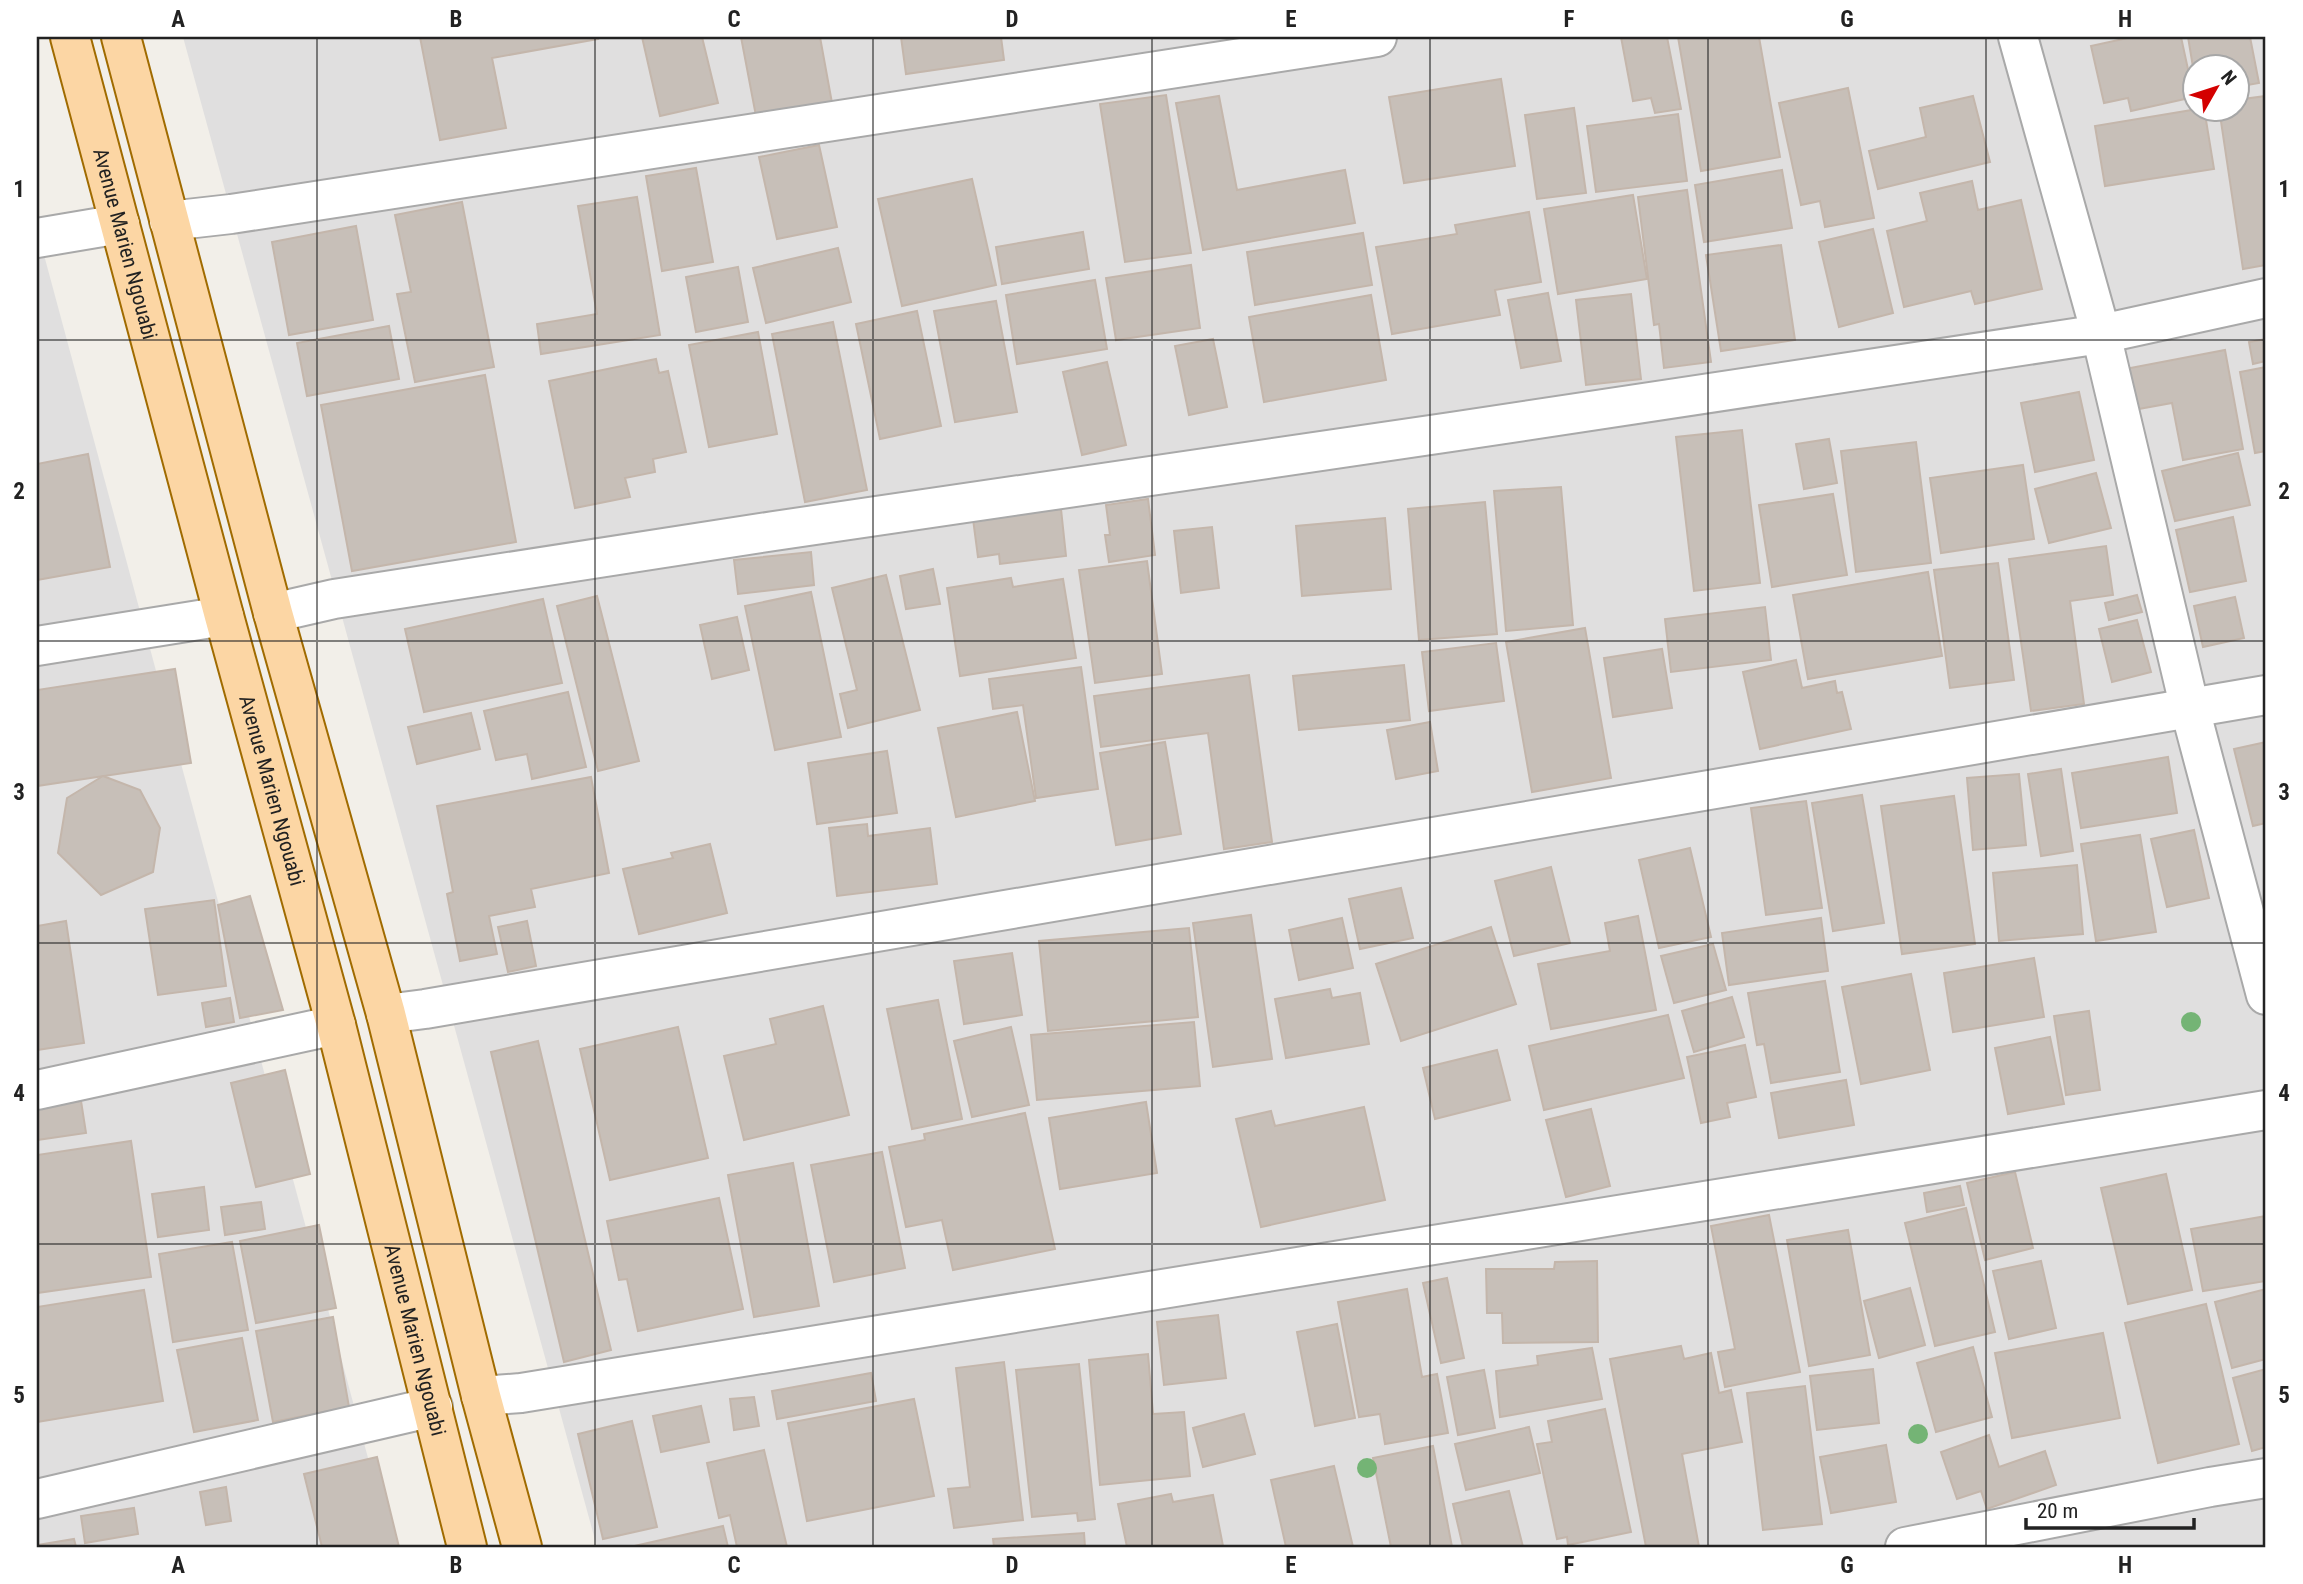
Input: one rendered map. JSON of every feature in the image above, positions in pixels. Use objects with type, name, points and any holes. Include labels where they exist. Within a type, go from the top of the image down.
[{"type":"main road","name":"Avenue Marien Ngouabi","points":[[70,37],[224,616],[337,1025],[467,1547]]},
{"type":"main road","points":[[121,37],[274,613],[386,1014],[481,1396],[522,1547]]},
{"type":"street","points":[[169,221],[1377,37]]},
{"type":"street","points":[[2018,37],[2101,334],[2190,709],[2266,995]]},
{"type":"street","points":[[37,238],[120,224]]},
{"type":"street","points":[[274,613],[334,599],[746,535],[2101,334],[2266,298]]},
{"type":"street","points":[[37,646],[224,616]]},
{"type":"street","points":[[386,1014],[2266,695]]},
{"type":"street","points":[[37,1090],[337,1025]]},
{"type":"street","points":[[481,1396],[549,1388],[2266,1110]]},
{"type":"street","points":[[37,1499],[433,1407]]},
{"type":"street","points":[[1905,1547],[2266,1478]]},
{"type":"shaded area","points":[[183,37],[2266,37],[2266,1547],[597,1547]]},
{"type":"shaded area","points":[[37,229],[392,1547],[37,1547]]},
{"type":"building","points":[[420,37],[598,39],[492,58],[506,128],[440,140]]},
{"type":"building","points":[[642,37],[702,37],[718,103],[660,116]]},
{"type":"building","points":[[741,37],[820,37],[832,103],[756,116]]},
{"type":"building","points":[[901,37],[1001,37],[1004,60],[906,74]]},
{"type":"building","points":[[1621,37],[1667,37],[1681,109],[1655,113],[1651,98],[1633,101]]},
{"type":"building","points":[[1678,37],[1759,37],[1780,157],[1701,171]]},
{"type":"building","points":[[2132,37],[2181,37],[2184,52],[2180,52],[2180,100],[2131,111],[2128,98],[2104,103],[2091,46]]},
{"type":"building","points":[[2188,37],[2250,37],[2259,83],[2250,85],[2250,52],[2190,52]]},
{"type":"building","points":[[1501,79],[1515,166],[1404,183],[1389,97]]},
{"type":"building","points":[[1848,88],[1874,218],[1825,227],[1820,201],[1801,205],[1779,103]]},
{"type":"building","points":[[1166,95],[1191,253],[1125,262],[1100,104]]},
{"type":"building","points":[[1219,96],[1237,190],[1345,170],[1355,223],[1203,250],[1176,103]]},
{"type":"building","points":[[1973,96],[1990,162],[1878,189],[1869,151],[1926,137],[1920,108]]},
{"type":"building","points":[[2266,96],[2266,265],[2243,269],[2221,122],[2250,122],[2250,98]]},
{"type":"building","points":[[1574,108],[1586,193],[1537,199],[1525,115]]},
{"type":"building","points":[[2180,112],[2180,122],[2206,122],[2214,169],[2105,186],[2095,126]]},
{"type":"building","points":[[1678,114],[1687,181],[1596,192],[1587,126]]},
{"type":"building","points":[[819,145],[837,227],[777,239],[759,157]]},
{"type":"building","points":[[696,168],[713,262],[662,271],[646,176]]},
{"type":"building","points":[[1782,170],[1792,228],[1704,242],[1695,185]]},
{"type":"building","points":[[972,179],[996,285],[902,306],[878,199]]},
{"type":"building","points":[[1972,181],[1978,210],[2021,200],[2042,289],[1975,304],[1971,291],[1904,307],[1887,231],[1927,221],[1920,193]]},
{"type":"building","points":[[1687,190],[1711,362],[1664,368],[1659,324],[1654,325],[1638,197]]},
{"type":"building","points":[[1633,195],[1647,279],[1558,294],[1544,209]]},
{"type":"building","points":[[637,197],[660,335],[541,354],[537,324],[597,314],[578,206]]},
{"type":"building","points":[[462,202],[494,367],[415,382],[397,294],[411,292],[395,215]]},
{"type":"building","points":[[1529,212],[1541,282],[1495,290],[1500,315],[1392,334],[1376,247],[1457,234],[1455,225]]},
{"type":"building","points":[[356,226],[373,320],[289,335],[272,242]]},
{"type":"building","points":[[1873,229],[1893,313],[1839,327],[1819,242]]},
{"type":"building","points":[[1083,232],[1089,269],[1002,284],[996,247]]},
{"type":"building","points":[[1363,233],[1372,285],[1255,305],[1247,252]]},
{"type":"building","points":[[1781,245],[1795,340],[1721,351],[1706,255]]},
{"type":"building","points":[[838,248],[851,302],[766,323],[753,268]]},
{"type":"building","points":[[1191,265],[1200,328],[1116,340],[1106,278]]},
{"type":"building","points":[[738,267],[748,322],[696,332],[686,277]]},
{"type":"building","points":[[1095,280],[1107,349],[1017,364],[1006,295]]},
{"type":"building","points":[[1548,293],[1561,361],[1521,368],[1508,300]]},
{"type":"building","points":[[1631,294],[1641,379],[1586,385],[1576,300]]},
{"type":"building","points":[[1371,295],[1386,380],[1264,402],[1249,317]]},
{"type":"building","points":[[996,301],[1017,412],[955,422],[934,311]]},
{"type":"building","points":[[917,311],[941,426],[880,439],[856,324]]},
{"type":"building","points":[[833,322],[867,490],[805,502],[772,334]]},
{"type":"building","points":[[389,326],[399,379],[307,396],[297,343]]},
{"type":"building","points":[[758,332],[777,434],[709,447],[689,345]]},
{"type":"building","points":[[1213,339],[1227,407],[1189,415],[1175,346]]},
{"type":"building","points":[[2266,339],[2266,361],[2253,364],[2249,342]]},
{"type":"building","points":[[2225,350],[2243,449],[2183,460],[2172,403],[2133,410],[2125,369]]},
{"type":"building","points":[[656,359],[659,373],[668,371],[686,452],[653,459],[655,472],[625,478],[630,497],[575,508],[549,381]]},
{"type":"building","points":[[1107,362],[1126,445],[1082,455],[1063,372]]},
{"type":"building","points":[[2266,367],[2266,451],[2255,453],[2240,372]]},
{"type":"building","points":[[485,375],[516,542],[352,571],[321,405]]},
{"type":"building","points":[[2079,392],[2094,460],[2035,472],[2021,403]]},
{"type":"building","points":[[1742,430],[1760,583],[1694,591],[1676,437]]},
{"type":"building","points":[[1829,439],[1837,483],[1804,489],[1796,444]]},
{"type":"building","points":[[1916,442],[1931,563],[1856,572],[1841,451]]},
{"type":"building","points":[[2238,453],[2250,505],[2175,521],[2162,471]]},
{"type":"building","points":[[88,454],[110,567],[37,580],[37,464]]},
{"type":"building","points":[[2023,465],[2034,539],[1941,553],[1930,478]]},
{"type":"building","points":[[2096,473],[2111,528],[2049,543],[2035,489]]},
{"type":"building","points":[[1561,487],[1573,625],[1506,631],[1494,491]]},
{"type":"building","points":[[1833,494],[1847,575],[1772,587],[1759,505]]},
{"type":"building","points":[[1148,499],[1155,555],[1109,562],[1105,535],[1110,535],[1106,505]]},
{"type":"building","points":[[1485,502],[1497,634],[1419,640],[1408,509]]},
{"type":"building","points":[[1061,509],[1066,556],[1000,564],[999,554],[978,557],[973,519]]},
{"type":"building","points":[[2233,517],[2246,581],[2190,592],[2176,530]]},
{"type":"building","points":[[1385,518],[1391,589],[1302,596],[1296,526]]},
{"type":"building","points":[[1212,527],[1219,588],[1181,593],[1174,531]]},
{"type":"building","points":[[2106,546],[2113,595],[2070,601],[2084,704],[2031,711],[2009,559]]},
{"type":"building","points":[[811,552],[814,585],[738,594],[734,560]]},
{"type":"building","points":[[1147,561],[1162,674],[1095,683],[1079,570]]},
{"type":"building","points":[[1998,563],[2014,680],[1950,688],[1934,570]]},
{"type":"building","points":[[933,569],[940,604],[906,609],[900,576]]},
{"type":"building","points":[[1928,572],[1942,656],[1808,679],[1793,595]]},
{"type":"building","points":[[886,575],[920,710],[848,728],[840,694],[857,690],[832,588]]},
{"type":"building","points":[[1011,578],[1013,587],[1063,579],[1076,658],[960,676],[947,588]]},
{"type":"building","points":[[811,592],[841,737],[775,750],[745,606]]},
{"type":"building","points":[[2137,595],[2142,612],[2109,620],[2105,603]]},
{"type":"building","points":[[597,596],[639,761],[598,771],[557,606]]},
{"type":"building","points":[[2235,597],[2244,638],[2203,647],[2194,606]]},
{"type":"building","points":[[543,599],[562,683],[424,712],[405,629]]},
{"type":"building","points":[[1765,607],[1771,660],[1671,672],[1665,619]]},
{"type":"building","points":[[737,617],[749,670],[712,679],[700,625]]},
{"type":"building","points":[[2137,620],[2151,672],[2112,682],[2099,629]]},
{"type":"building","points":[[1585,628],[1611,778],[1532,792],[1506,642]]},
{"type":"building","points":[[1496,643],[1504,701],[1429,711],[1422,652]]},
{"type":"building","points":[[1662,649],[1672,708],[1613,717],[1604,658]]},
{"type":"building","points":[[1796,660],[1802,688],[1835,681],[1837,693],[1842,692],[1851,729],[1760,749],[1743,672]]},
{"type":"building","points":[[1404,665],[1410,720],[1299,730],[1293,676]]},
{"type":"building","points":[[1081,667],[1098,789],[1036,798],[1023,705],[993,709],[989,679]]},
{"type":"building","points":[[175,669],[191,763],[37,786],[37,690]]},
{"type":"building","points":[[1249,675],[1272,842],[1224,849],[1208,733],[1101,747],[1094,696]]},
{"type":"building","points":[[568,692],[586,767],[532,779],[527,754],[496,760],[484,711]]},
{"type":"building","points":[[1017,712],[1035,801],[956,817],[938,728]]},
{"type":"building","points":[[471,713],[480,749],[417,764],[408,727]]},
{"type":"building","points":[[1430,722],[1438,771],[1396,779],[1387,730]]},
{"type":"building","points":[[1165,742],[1181,834],[1116,845],[1100,753]]},
{"type":"building","points":[[2266,742],[2266,823],[2253,826],[2234,749]]},
{"type":"building","points":[[887,751],[897,813],[817,824],[808,763]]},
{"type":"building","points":[[2168,757],[2177,813],[2081,828],[2072,773]]},
{"type":"building","points":[[2061,769],[2073,851],[2041,856],[2028,774]]},
{"type":"building","points":[[2019,774],[2026,845],[1973,850],[1967,778]]},
{"type":"building","points":[[103,776],[140,790],[160,828],[153,872],[101,895],[58,853],[67,798]]},
{"type":"building","points":[[591,777],[609,873],[531,889],[535,907],[489,916],[497,954],[460,961],[447,894],[453,892],[437,806]]},
{"type":"building","points":[[1862,795],[1884,923],[1833,931],[1812,803]]},
{"type":"building","points":[[1954,796],[1975,944],[1902,954],[1881,806]]},
{"type":"building","points":[[1806,801],[1822,908],[1766,915],[1751,808]]},
{"type":"building","points":[[867,824],[868,836],[930,828],[937,884],[837,896],[829,828]]},
{"type":"building","points":[[2194,830],[2209,898],[2167,907],[2151,839]]},
{"type":"building","points":[[2140,835],[2156,932],[2096,941],[2081,844]]},
{"type":"building","points":[[710,844],[727,913],[639,934],[623,869],[673,858],[671,853]]},
{"type":"building","points":[[1690,848],[1711,937],[1659,948],[1639,860]]},
{"type":"building","points":[[2077,865],[2083,934],[1999,941],[1993,873]]},
{"type":"building","points":[[1551,867],[1570,943],[1514,956],[1495,881]]},
{"type":"building","points":[[1401,888],[1413,938],[1360,949],[1349,899]]},
{"type":"building","points":[[250,896],[283,1010],[240,1018],[218,905]]},
{"type":"building","points":[[214,900],[226,986],[158,995],[145,909]]},
{"type":"building","points":[[1251,915],[1272,1059],[1213,1067],[1193,923]]},
{"type":"building","points":[[1638,916],[1656,1010],[1551,1029],[1538,964],[1610,951],[1605,923]]},
{"type":"building","points":[[1342,918],[1353,968],[1299,980],[1289,930]]},
{"type":"building","points":[[1821,918],[1828,971],[1729,985],[1722,933]]},
{"type":"building","points":[[66,921],[84,1043],[37,1050],[37,926]]},
{"type":"building","points":[[527,921],[536,966],[508,972],[498,927]]},
{"type":"building","points":[[1491,927],[1516,1004],[1401,1041],[1376,964]]},
{"type":"building","points":[[1189,928],[1198,1017],[1048,1031],[1039,941]]},
{"type":"building","points":[[1713,944],[1726,990],[1674,1003],[1661,956]]},
{"type":"building","points":[[1012,953],[1022,1015],[964,1024],[954,961]]},
{"type":"building","points":[[2034,958],[2044,1017],[1953,1032],[1944,973]]},
{"type":"building","points":[[1911,974],[1930,1070],[1861,1084],[1842,987]]},
{"type":"building","points":[[1825,981],[1840,1072],[1771,1083],[1764,1044],[1757,1045],[1748,993]]},
{"type":"building","points":[[1330,989],[1332,998],[1360,993],[1369,1044],[1286,1058],[1275,999]]},
{"type":"building","points":[[1732,997],[1744,1037],[1694,1052],[1682,1011]]},
{"type":"building","points":[[230,998],[234,1022],[206,1027],[202,1003]]},
{"type":"building","points":[[938,1000],[962,1119],[912,1129],[887,1009]]},
{"type":"building","points":[[823,1006],[849,1115],[744,1140],[724,1056],[776,1044],[770,1019]]},
{"type":"building","points":[[2089,1011],[2100,1090],[2066,1095],[2054,1016]]},
{"type":"building","points":[[1668,1015],[1684,1078],[1544,1110],[1529,1046]]},
{"type":"building","points":[[1194,1022],[1200,1086],[1037,1100],[1031,1035]]},
{"type":"building","points":[[678,1027],[708,1158],[610,1180],[580,1049]]},
{"type":"building","points":[[1011,1027],[1029,1105],[972,1117],[954,1041]]},
{"type":"building","points":[[2050,1037],[2064,1104],[2008,1114],[1995,1048]]},
{"type":"building","points":[[538,1041],[611,1350],[564,1362],[491,1052]]},
{"type":"building","points":[[1745,1045],[1756,1097],[1727,1103],[1730,1117],[1701,1123],[1687,1057]]},
{"type":"building","points":[[1497,1050],[1510,1100],[1435,1119],[1423,1068]]},
{"type":"building","points":[[285,1070],[310,1174],[256,1187],[231,1083]]},
{"type":"building","points":[[1846,1080],[1854,1125],[1779,1138],[1771,1093]]},
{"type":"building","points":[[81,1101],[86,1133],[37,1140],[37,1108]]},
{"type":"building","points":[[1146,1102],[1157,1173],[1060,1189],[1049,1118]]},
{"type":"building","points":[[1364,1107],[1385,1200],[1261,1227],[1236,1119],[1271,1111],[1275,1126]]},
{"type":"building","points":[[1591,1109],[1610,1186],[1566,1197],[1546,1120]]},
{"type":"building","points":[[1025,1113],[1055,1249],[953,1270],[942,1220],[906,1227],[889,1147],[925,1140],[924,1134]]},
{"type":"building","points":[[131,1141],[151,1277],[37,1293],[37,1155]]},
{"type":"building","points":[[882,1152],[905,1268],[834,1282],[811,1165]]},
{"type":"building","points":[[793,1163],[819,1306],[754,1317],[728,1175]]},
{"type":"building","points":[[2015,1172],[2033,1248],[1985,1260],[1967,1183]]},
{"type":"building","points":[[2166,1174],[2192,1290],[2128,1304],[2101,1188]]},
{"type":"building","points":[[1960,1186],[1964,1205],[1927,1212],[1924,1193]]},
{"type":"building","points":[[204,1187],[209,1230],[158,1237],[152,1194]]},
{"type":"building","points":[[719,1198],[743,1309],[638,1331],[627,1279],[619,1280],[607,1221]]},
{"type":"building","points":[[261,1202],[265,1229],[225,1235],[221,1207]]},
{"type":"building","points":[[1966,1208],[1995,1332],[1935,1346],[1905,1223]]},
{"type":"building","points":[[1769,1215],[1800,1372],[1725,1387],[1718,1352],[1735,1349],[1711,1226]]},
{"type":"building","points":[[2266,1216],[2266,1281],[2203,1291],[2191,1229]]},
{"type":"building","points":[[319,1225],[336,1308],[256,1323],[240,1241]]},
{"type":"building","points":[[1848,1230],[1870,1355],[1809,1366],[1787,1240]]},
{"type":"building","points":[[232,1242],[248,1330],[173,1342],[159,1254]]},
{"type":"building","points":[[1597,1261],[1598,1342],[1503,1343],[1502,1313],[1487,1313],[1486,1269],[1554,1269],[1555,1262]]},
{"type":"building","points":[[2041,1261],[2056,1328],[2009,1339],[1993,1271]]},
{"type":"building","points":[[1447,1278],[1464,1358],[1441,1363],[1423,1283]]},
{"type":"building","points":[[1910,1288],[1925,1345],[1879,1358],[1864,1301]]},
{"type":"building","points":[[1407,1289],[1422,1377],[1437,1374],[1448,1433],[1385,1444],[1380,1414],[1359,1417],[1338,1302]]},
{"type":"building","points":[[2266,1289],[2266,1359],[2232,1368],[2215,1302]]},
{"type":"building","points":[[144,1290],[163,1401],[37,1422],[37,1307]]},
{"type":"building","points":[[2206,1304],[2239,1444],[2158,1463],[2125,1323]]},
{"type":"building","points":[[1218,1315],[1226,1378],[1164,1385],[1157,1322]]},
{"type":"building","points":[[333,1317],[349,1407],[273,1422],[256,1331]]},
{"type":"building","points":[[1337,1324],[1355,1418],[1315,1426],[1297,1332]]},
{"type":"building","points":[[2103,1333],[2120,1418],[2012,1438],[1995,1353]]},
{"type":"building","points":[[242,1338],[258,1420],[194,1432],[177,1350]]},
{"type":"building","points":[[1681,1346],[1684,1359],[1711,1353],[1719,1393],[1731,1390],[1742,1442],[1682,1454],[1699,1547],[1646,1547],[1610,1359]]},
{"type":"building","points":[[1973,1347],[1992,1417],[1936,1432],[1917,1363]]},
{"type":"building","points":[[1592,1348],[1602,1399],[1500,1417],[1496,1371],[1538,1365],[1537,1356]]},
{"type":"building","points":[[1148,1354],[1153,1414],[1184,1412],[1190,1476],[1100,1485],[1089,1360]]},
{"type":"building","points":[[1004,1362],[1023,1520],[954,1528],[948,1489],[970,1487],[956,1368]]},
{"type":"building","points":[[1079,1364],[1095,1519],[1078,1521],[1077,1513],[1032,1517],[1016,1370]]},
{"type":"building","points":[[1873,1369],[1879,1423],[1817,1430],[1810,1376]]},
{"type":"building","points":[[2266,1369],[2266,1447],[2252,1451],[2233,1378]]},
{"type":"building","points":[[1484,1370],[1495,1428],[1458,1435],[1447,1377]]},
{"type":"building","points":[[871,1373],[876,1401],[777,1419],[772,1391]]},
{"type":"building","points":[[1805,1386],[1822,1524],[1763,1530],[1747,1393]]},
{"type":"building","points":[[754,1397],[759,1426],[734,1430],[730,1399]]},
{"type":"building","points":[[914,1399],[934,1496],[807,1521],[788,1423]]},
{"type":"building","points":[[701,1406],[709,1442],[661,1452],[653,1416]]},
{"type":"building","points":[[1605,1409],[1631,1532],[1568,1545],[1567,1537],[1557,1539],[1537,1444],[1552,1442],[1548,1421]]},
{"type":"building","points":[[1244,1414],[1255,1454],[1203,1467],[1193,1428]]},
{"type":"building","points":[[632,1421],[657,1527],[603,1539],[578,1434]]},
{"type":"building","points":[[1529,1427],[1540,1473],[1466,1490],[1455,1444]]},
{"type":"building","points":[[1989,1435],[1999,1467],[2045,1451],[2056,1485],[1987,1509],[1981,1491],[1957,1499],[1941,1452]]},
{"type":"building","points":[[1886,1445],[1896,1502],[1831,1513],[1820,1457]]},
{"type":"building","points":[[1433,1446],[1452,1547],[1391,1547],[1373,1458]]},
{"type":"building","points":[[764,1450],[787,1547],[737,1547],[730,1515],[719,1518],[707,1463]]},
{"type":"building","points":[[377,1457],[399,1547],[322,1547],[304,1474]]},
{"type":"building","points":[[1334,1466],[1353,1547],[1286,1547],[1271,1480]]},
{"type":"building","points":[[226,1487],[231,1521],[206,1525],[200,1492]]},
{"type":"building","points":[[1509,1491],[1523,1547],[1463,1547],[1453,1504]]},
{"type":"building","points":[[1171,1494],[1173,1502],[1213,1495],[1223,1546],[1127,1547],[1118,1504]]},
{"type":"building","points":[[134,1508],[138,1534],[85,1543],[81,1516]]},
{"type":"building","points":[[723,1526],[728,1547],[630,1547]]},
{"type":"building","points":[[1084,1533],[1085,1547],[994,1547],[993,1539]]},
{"type":"building","points":[[74,1539],[76,1547],[37,1547],[37,1545]]}]
